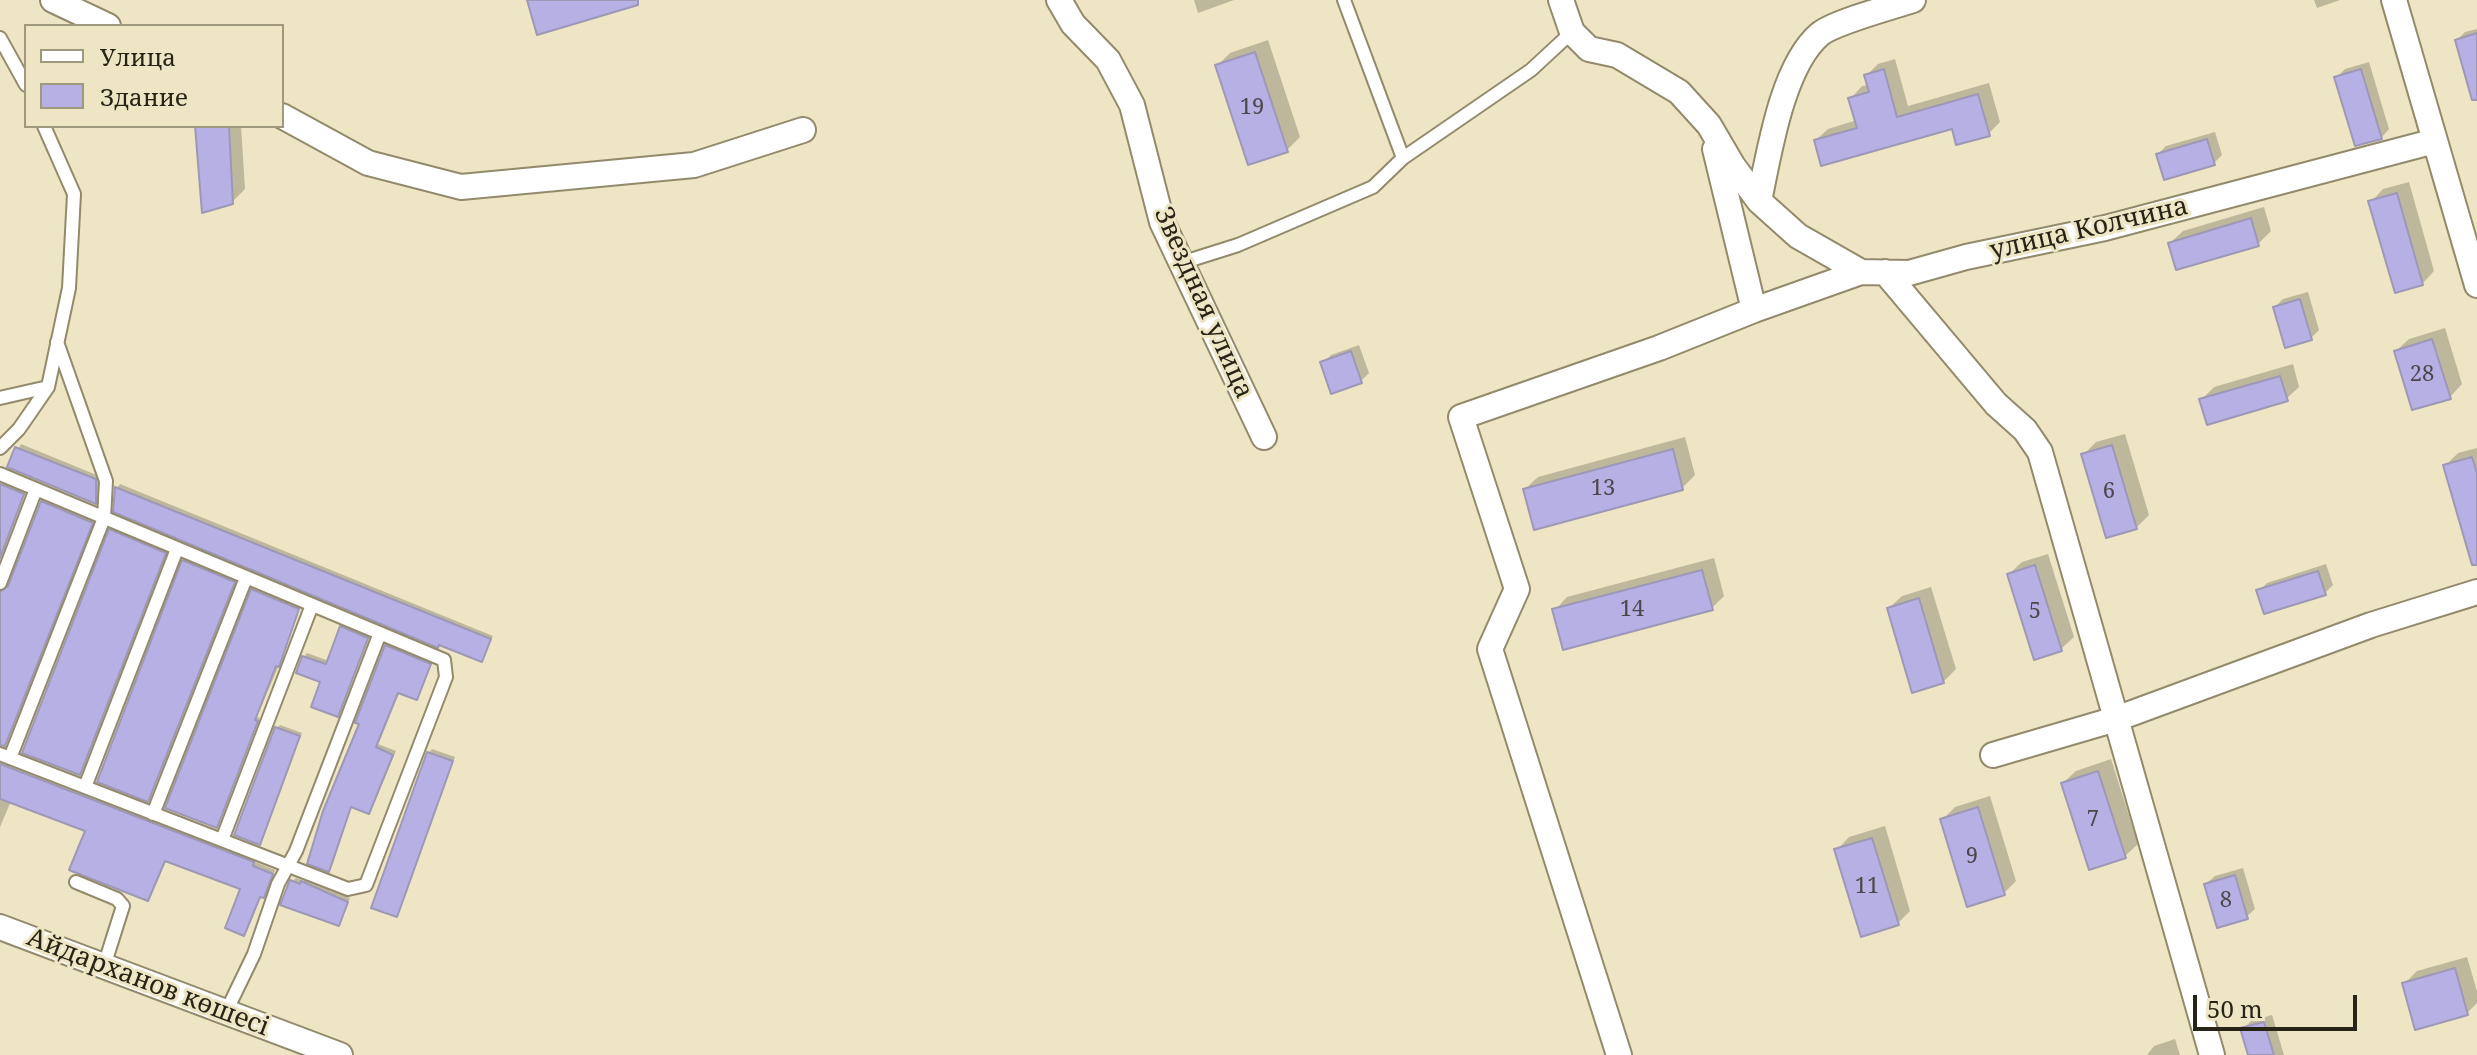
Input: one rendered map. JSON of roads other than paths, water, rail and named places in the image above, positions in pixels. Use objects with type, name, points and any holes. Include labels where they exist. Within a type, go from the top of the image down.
[{"type":"street","points":[[53,0],[104,24]]},
{"type":"street","name":"Звездная улица","points":[[1059,0],[1073,24],[1108,60],[1132,105],[1162,222],[1264,437]]},
{"type":"street","points":[[1561,0],[1572,32],[1589,49],[1617,55],[1679,92],[1709,125],[1733,166],[1759,201],[1798,236],[1873,272],[1996,404],[2025,430],[2040,452],[2212,1055]]},
{"type":"street","points":[[1759,201],[1774,132],[1794,68],[1821,34],[1913,0]]},
{"type":"street","points":[[2394,0],[2477,285]]},
{"type":"street","points":[[284,117],[368,163],[461,187],[694,165],[803,130]]},
{"type":"street","points":[[1709,125],[1754,310]]},
{"type":"street","name":"улица Колчина","points":[[1619,1055],[1490,649],[1517,589],[1461,417],[1659,348],[1754,310],[1873,272],[1909,273],[1966,257],[2105,228],[2435,141]]},
{"type":"street","points":[[1993,755],[2116,719],[2371,625],[2477,592]]},
{"type":"street","name":"Айдарханов көшесі","points":[[0,927],[340,1055]]},
{"type":"lane","points":[[1344,0],[1403,158]]},
{"type":"lane","points":[[1181,263],[1238,245],[1373,187],[1403,158],[1531,70],[1572,32]]},
{"type":"lane","points":[[0,38],[24,81]]},
{"type":"lane","points":[[0,448],[19,429],[48,387],[69,288],[74,194],[45,128]]},
{"type":"lane","points":[[0,474],[36,489],[104,518],[177,549],[246,578],[444,660],[446,677],[366,885],[348,889],[5,756],[104,518],[106,481],[57,342]]},
{"type":"lane","points":[[0,398],[48,387]]},
{"type":"lane","points":[[0,583],[36,489]]},
{"type":"lane","points":[[85,787],[177,549]]},
{"type":"lane","points":[[153,814],[246,578]]},
{"type":"lane","points":[[222,840],[312,605]]},
{"type":"lane","points":[[226,1012],[254,954],[278,884],[296,851],[380,633]]},
{"type":"lane","points":[[76,882],[117,899],[123,906],[104,966]]}]
